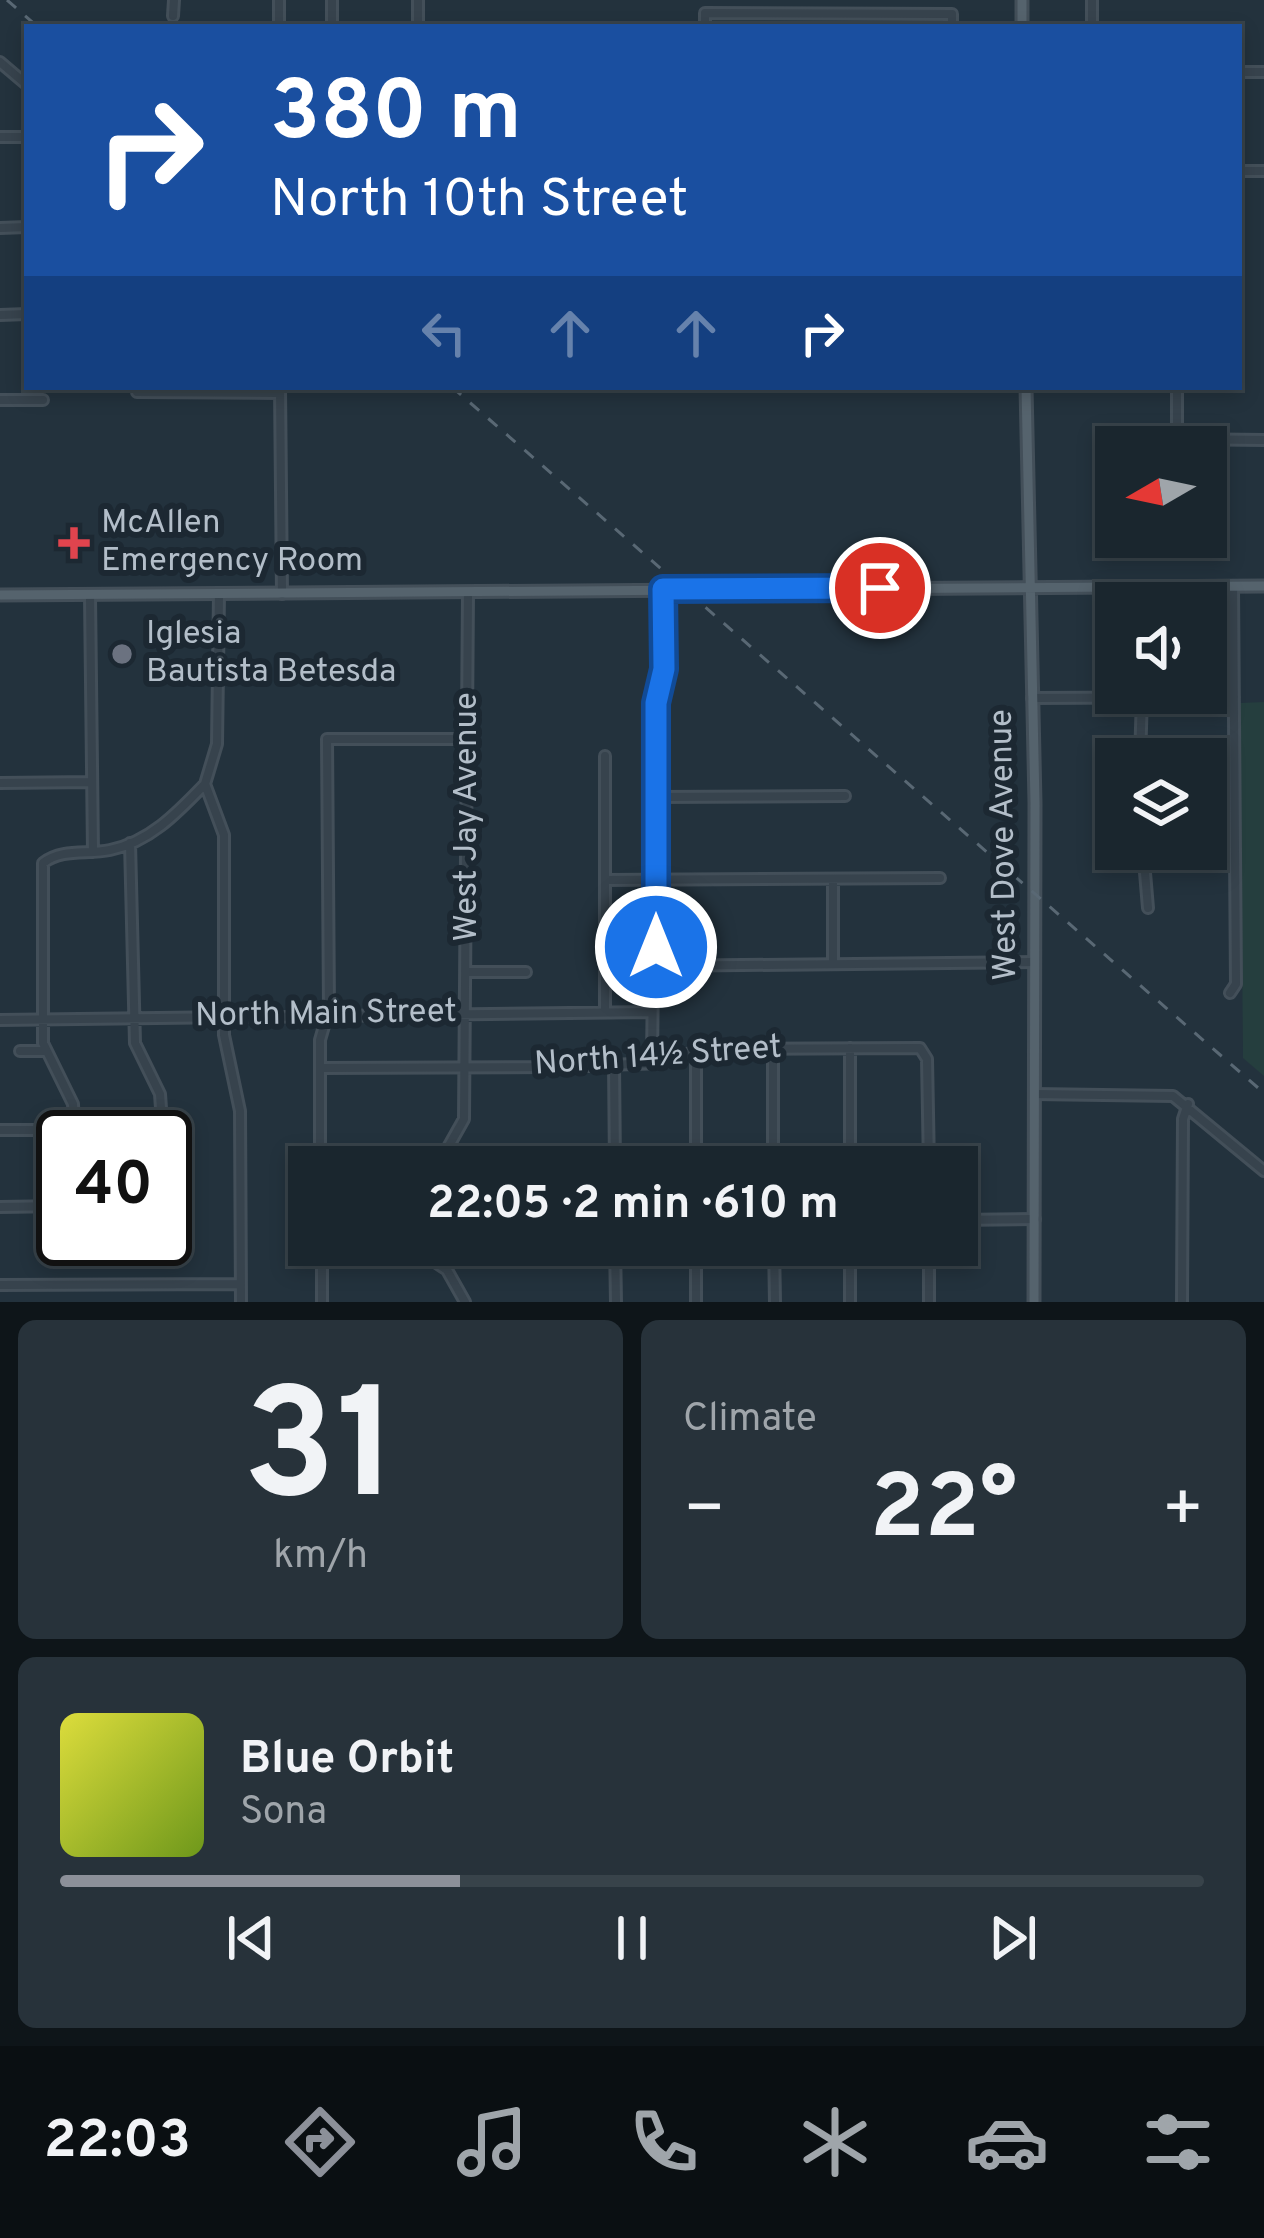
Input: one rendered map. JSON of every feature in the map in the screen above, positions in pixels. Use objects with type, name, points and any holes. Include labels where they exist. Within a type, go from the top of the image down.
[{"type":"main road","name":"West Dove Avenue","points":[[1026,390],[1034,1302]]},
{"type":"main road","points":[[0,595],[1264,586]]},
{"type":"street","points":[[173,16],[174,0]]},
{"type":"street","points":[[706,24],[705,13],[952,14],[952,24]]},
{"type":"street","points":[[0,62],[24,82]]},
{"type":"street","points":[[137,390],[280,390],[282,594]]},
{"type":"street","points":[[1177,426],[1178,390]]},
{"type":"street","points":[[0,400],[43,400]]},
{"type":"street","points":[[1227,440],[1264,440]]},
{"type":"street","points":[[1230,993],[1236,984],[1233,586]]},
{"type":"street","points":[[652,1063],[663,589]]},
{"type":"street","name":"West Jay Avenue","points":[[450,1146],[466,1112],[468,1064],[468,593]]},
{"type":"street","points":[[0,1130],[74,1130],[71,1099],[46,1051],[41,1020],[41,870],[58,854],[93,852],[156,831],[206,784],[217,744],[219,594]]},
{"type":"street","points":[[90,596],[93,852]]},
{"type":"street","points":[[1029,698],[1095,697]]},
{"type":"street","points":[[1227,697],[1234,697]]},
{"type":"street","points":[[320,1146],[320,1068],[327,1016],[327,739],[468,739]]},
{"type":"street","points":[[604,756],[605,1012]]},
{"type":"street","points":[[0,783],[92,782]]},
{"type":"street","points":[[206,784],[224,835],[224,1018],[240,1112],[241,1302]]},
{"type":"street","points":[[656,797],[845,796]]},
{"type":"street","points":[[130,843],[134,1043],[160,1094],[161,1110]]},
{"type":"street","points":[[1145,870],[1148,908]]},
{"type":"street","points":[[605,880],[940,878]]},
{"type":"street","points":[[832,880],[833,963]]},
{"type":"street","points":[[656,966],[1034,962]]},
{"type":"street","points":[[468,972],[526,972]]},
{"type":"street","name":"North Main Street","points":[[0,1020],[652,1012]]},
{"type":"street","points":[[773,1048],[773,1146]]},
{"type":"street","points":[[850,1048],[850,1146]]},
{"type":"street","points":[[696,1049],[696,1146]]},
{"type":"street","name":"North 14½ Street","points":[[320,1068],[652,1063],[696,1049],[925,1050],[928,1146]]},
{"type":"street","points":[[20,1051],[46,1051]]},
{"type":"street","points":[[614,1063],[615,1146]]},
{"type":"street","points":[[1034,1094],[1153,1092],[1188,1104],[1264,1171]]},
{"type":"street","points":[[1182,1302],[1183,1119],[1188,1104]]},
{"type":"street","points":[[0,1207],[36,1206]]},
{"type":"street","points":[[978,1220],[1035,1219]]},
{"type":"street","points":[[322,1266],[322,1302]]},
{"type":"street","points":[[444,1266],[465,1302]]},
{"type":"street","points":[[616,1266],[616,1302]]},
{"type":"street","points":[[695,1266],[696,1302]]},
{"type":"street","points":[[774,1266],[775,1302]]},
{"type":"street","points":[[850,1266],[850,1302]]},
{"type":"street","points":[[929,1266],[929,1302]]},
{"type":"street","points":[[0,1285],[240,1284]]},
{"type":"green space","points":[[1264,702],[1264,1076],[1243,1058],[1240,703]]},
{"type":"railway","points":[[7,0],[35,24]]},
{"type":"railway","points":[[455,390],[1264,1093]]},
{"type":"place","name":"McAllen Emergency Room","points":[[74,543]]},
{"type":"place","name":"Iglesia Bautista Betesda","points":[[122,654]]},
{"type":"route","points":[[656,947],[656,703],[664,669],[663,589],[880,588]]}]
